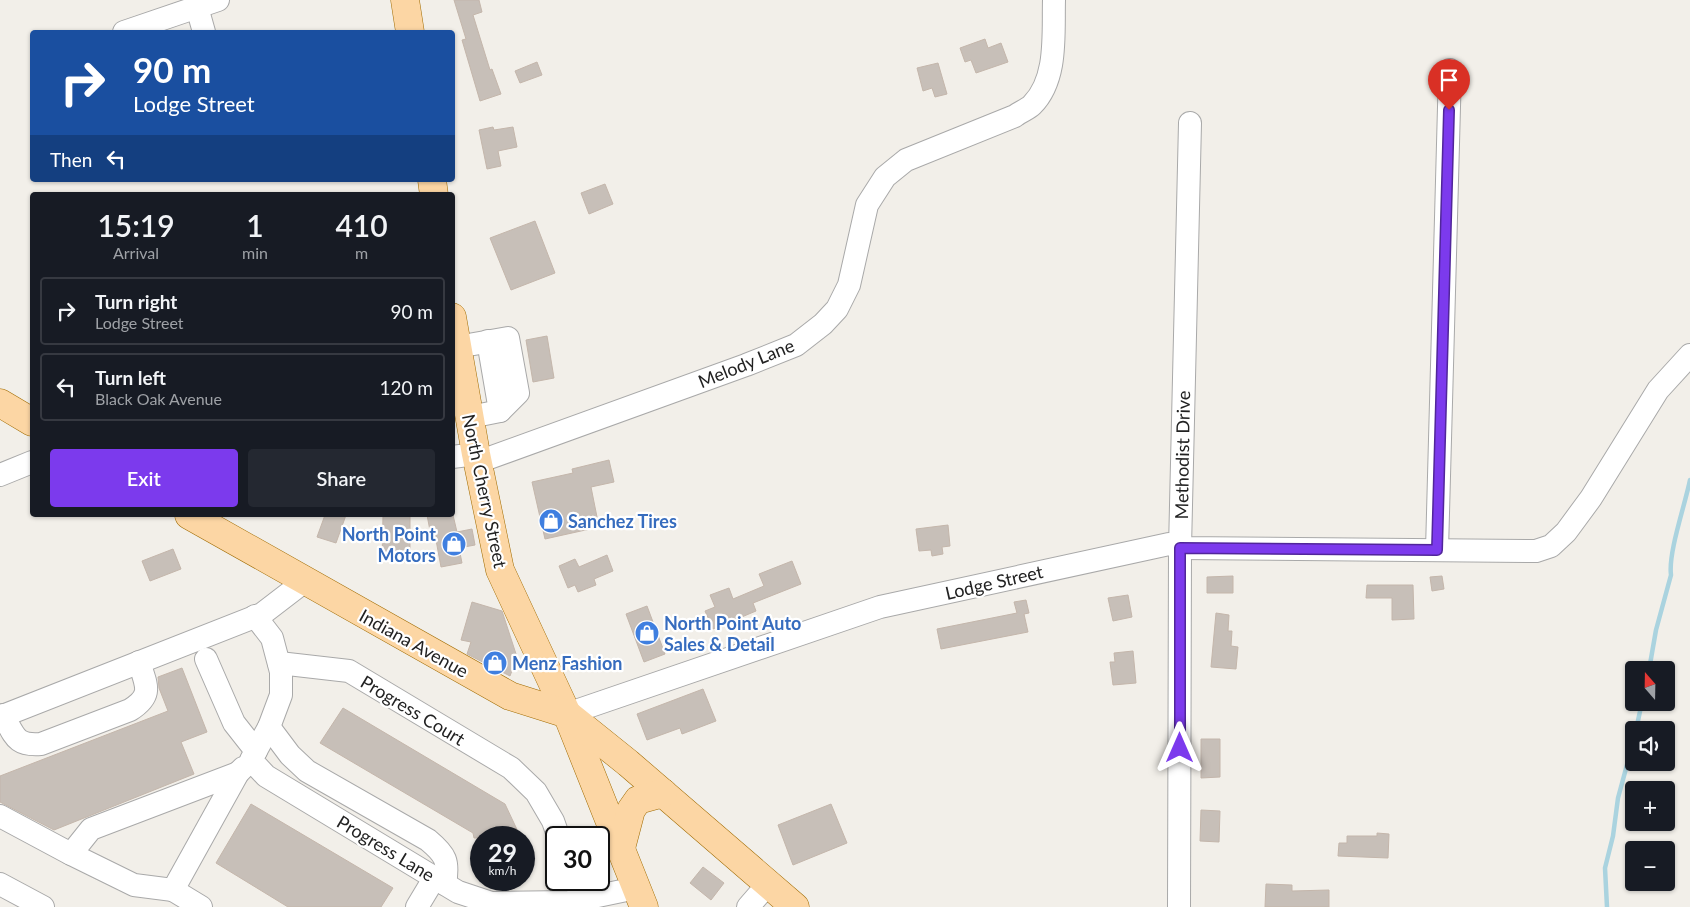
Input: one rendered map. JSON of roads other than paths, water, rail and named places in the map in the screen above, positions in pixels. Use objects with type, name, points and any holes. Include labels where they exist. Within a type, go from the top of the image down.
[{"type":"main road","points":[[405,0],[410,30]]},
{"type":"main road","name":"North Cherry Street","points":[[456,355],[470,417],[469,458],[500,570],[566,714],[640,897]]},
{"type":"main road","points":[[0,403],[30,421]]},
{"type":"main road","name":"Indiana Avenue","points":[[193,517],[510,696],[566,714],[628,763],[795,907]]},
{"type":"main road","points":[[621,848],[631,810],[638,800],[663,793]]},
{"type":"street","name":"Melody Lane","points":[[469,458],[746,366],[796,345],[837,309],[844,298],[849,285],[867,205],[885,177],[906,160],[1015,116],[1032,106],[1045,87],[1050,69],[1054,0]]},
{"type":"street","points":[[130,30],[208,4],[204,30]]},
{"type":"street","points":[[1437,550],[1450,70]]},
{"type":"street","name":"Methodist Drive","points":[[1179,907],[1180,548],[1190,123]]},
{"type":"street","points":[[456,355],[488,341],[508,338],[518,393],[500,411],[470,417]]},
{"type":"street","name":"Lodge Street","points":[[566,714],[880,607],[1169,544],[1180,548],[1536,551],[1551,546],[1566,532],[1591,498],[1658,390],[1690,355]]},
{"type":"street","points":[[0,475],[30,463]]},
{"type":"street","points":[[138,662],[146,686],[146,696],[141,703],[130,710],[41,744],[28,745],[17,739],[2,716],[138,662],[255,616],[262,614],[305,581]]},
{"type":"street","points":[[173,890],[269,727],[281,695],[281,672],[272,638],[255,616]]},
{"type":"street","name":"Progress Lane","points":[[206,659],[234,723],[248,761],[266,776],[458,892],[467,902],[569,902],[578,891]]},
{"type":"street","name":"Progress Court","points":[[279,663],[349,671],[511,768],[536,792],[555,826]]},
{"type":"street","points":[[269,727],[290,755],[307,771],[428,840],[440,850],[446,859],[447,872],[417,907]]},
{"type":"street","points":[[71,854],[91,829],[248,761]]},
{"type":"street","points":[[0,816],[134,885],[173,890],[201,907]]},
{"type":"street","points":[[0,884],[42,907]]},
{"type":"street","points":[[748,907],[768,884]]},
{"type":"street","name":"Progress Lane","points":[[588,891],[640,897]]},
{"type":"waterway","points":[[1651,661],[1656,630],[1671,575],[1674,542],[1690,480]]},
{"type":"waterway","points":[[1638,721],[1640,711]]},
{"type":"waterway","points":[[1607,907],[1605,868],[1613,836],[1618,798],[1625,771]]},
{"type":"place","name":"Sanchez Tires","points":[[551,521]]},
{"type":"place","name":"North Point Motors","points":[[454,544]]},
{"type":"place","name":"North Point Auto Sales & Detail","points":[[647,633]]},
{"type":"place","name":"Menz Fashion","points":[[495,663]]}]
